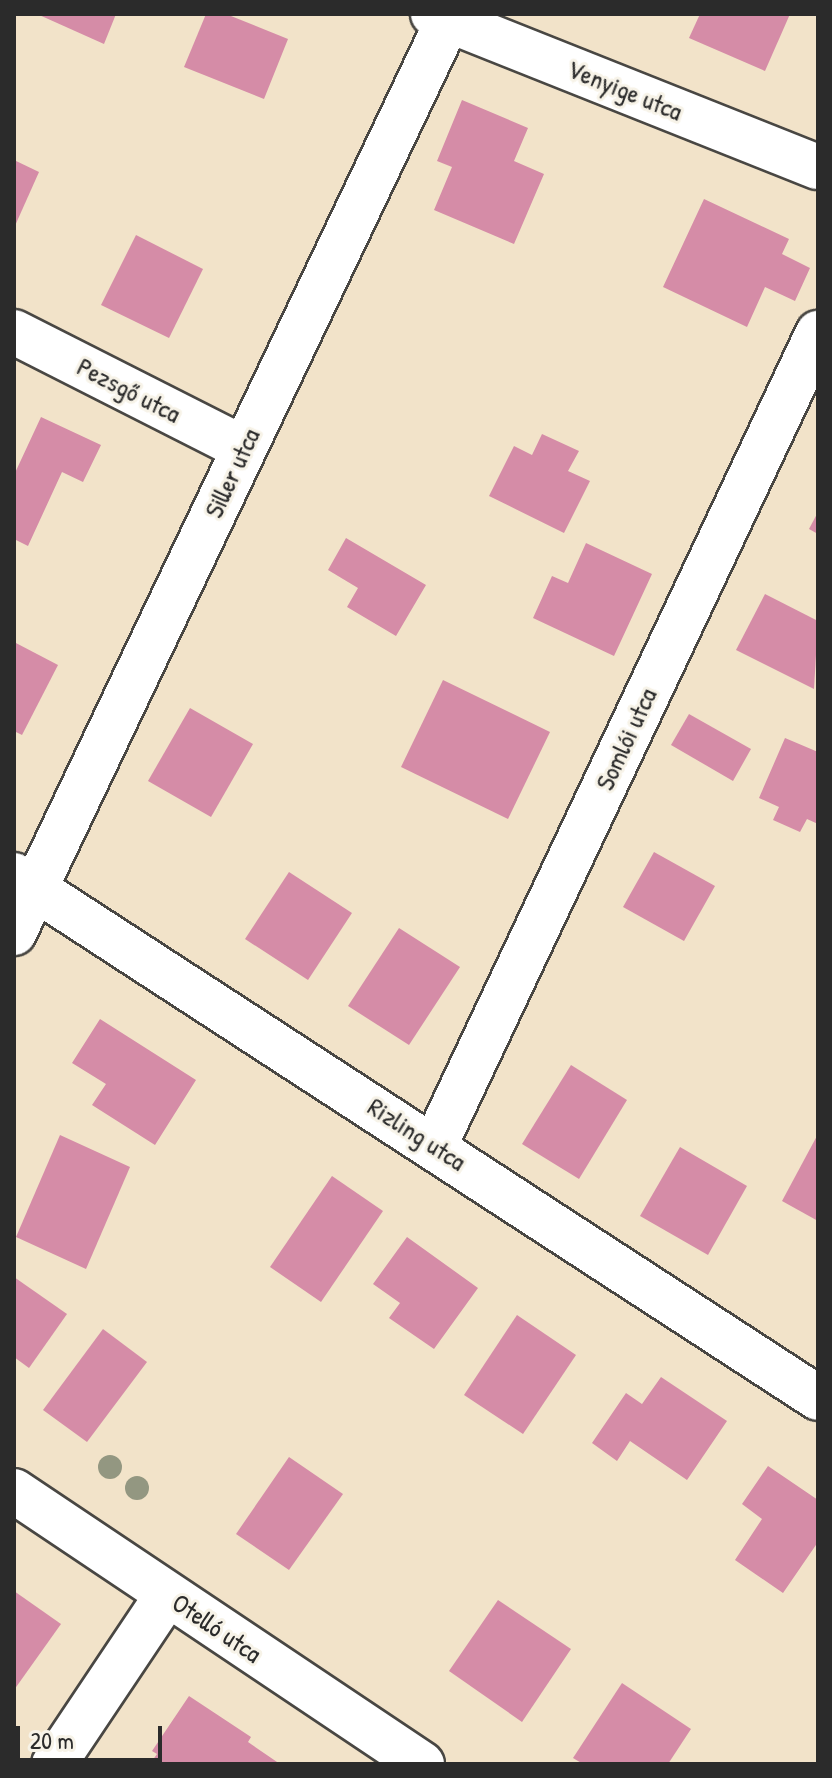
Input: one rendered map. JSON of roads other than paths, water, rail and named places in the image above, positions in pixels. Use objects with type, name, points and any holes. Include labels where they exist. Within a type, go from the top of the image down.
[{"type":"street","name":"Venyige utca","points":[[444,16],[818,167]]},
{"type":"street","name":"Siller utca","points":[[14,933],[25,882],[243,448],[444,16]]},
{"type":"street","name":"Pezsgő utca","points":[[14,332],[243,448]]},
{"type":"street","name":"Somlói utca","points":[[435,1145],[818,333]]},
{"type":"street","name":"Rizling utca","points":[[25,882],[435,1145],[818,1398]]},
{"type":"street","name":"Otelló utca","points":[[14,1491],[422,1764]]},
{"type":"street","points":[[54,1764],[167,1595]]}]
